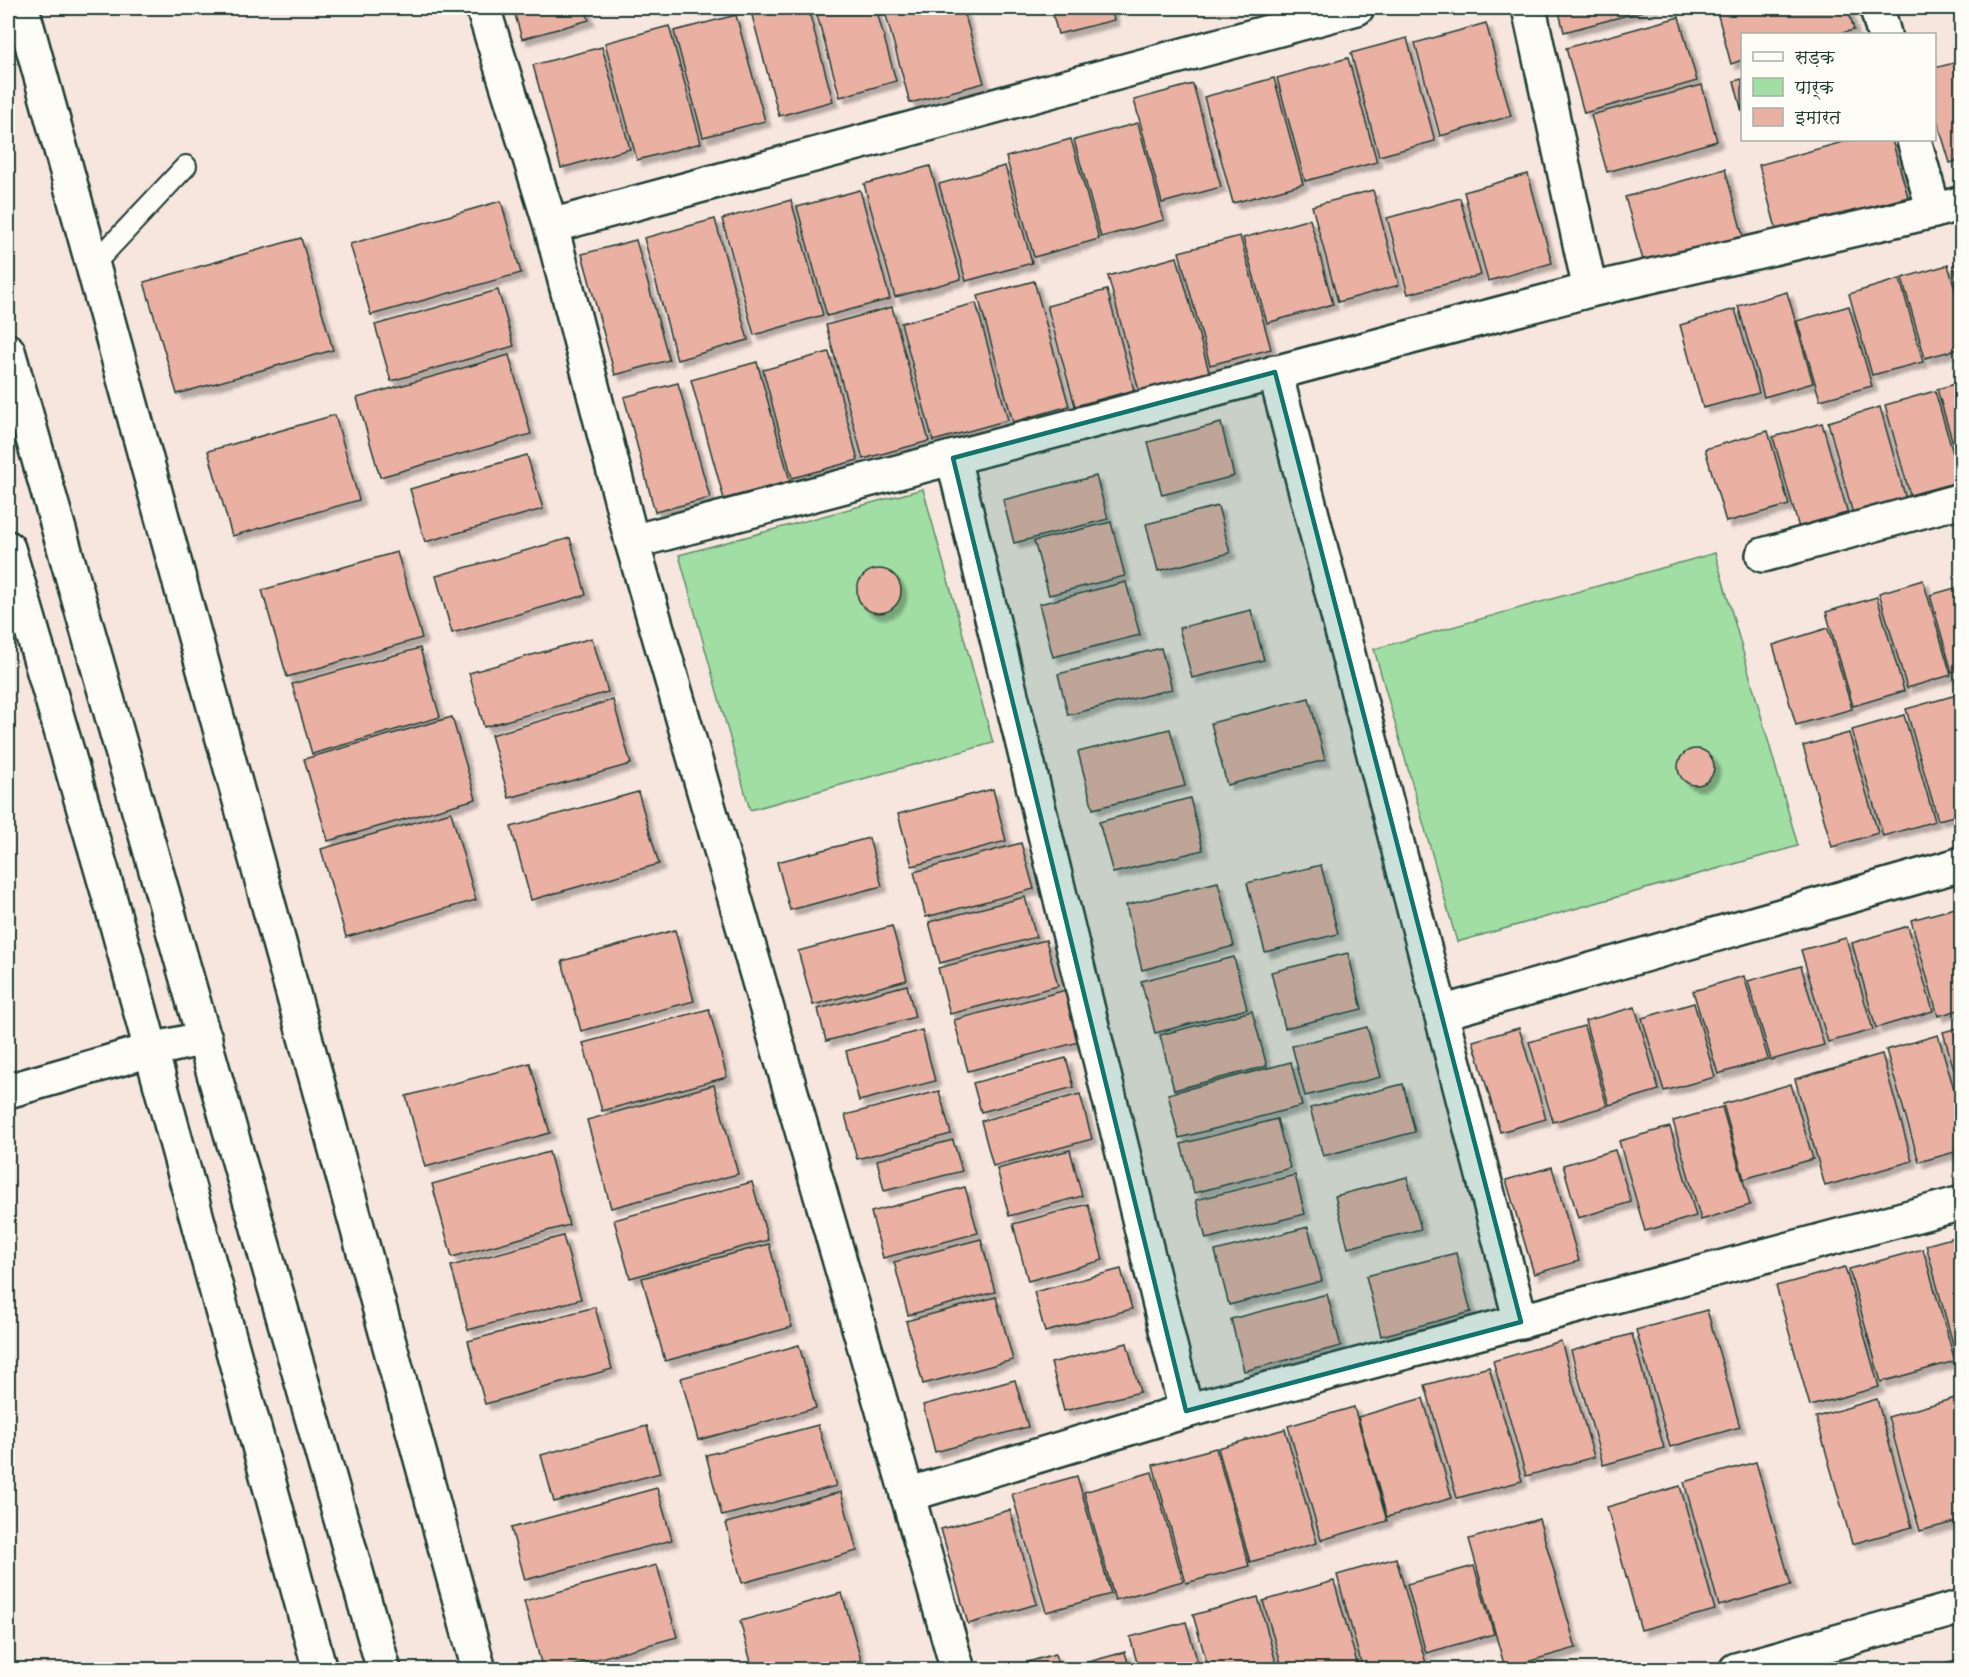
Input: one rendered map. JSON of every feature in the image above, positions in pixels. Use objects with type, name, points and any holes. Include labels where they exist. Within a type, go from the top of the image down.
[{"type":"street","points":[[22,8],[478,1670]]},
{"type":"street","points":[[483,8],[551,226],[632,542],[958,1670]]},
{"type":"street","points":[[551,226],[1358,8]]},
{"type":"street","points":[[1529,8],[1590,290]]},
{"type":"street","points":[[1877,8],[1884,33]]},
{"type":"street","points":[[632,542],[1590,290],[1948,207],[1915,141]]},
{"type":"street","points":[[8,351],[384,1670]]},
{"type":"street","points":[[1275,372],[1521,1322]]},
{"type":"street","points":[[953,458],[1186,1411]]},
{"type":"street","points":[[1763,555],[1962,500]]},
{"type":"street","points":[[8,548],[108,892],[320,1670]]},
{"type":"street","points":[[1441,1013],[1962,864]]},
{"type":"street","points":[[8,1091],[151,1050],[204,1038]]},
{"type":"street","points":[[907,1495],[1186,1411],[1962,1203]]},
{"type":"street","points":[[1736,1670],[1962,1607]]},
{"type":"lane","points":[[93,265],[186,166]]},
{"type":"highlighted area","points":[[1275,372],[1521,1322],[1186,1411],[953,458]]},
{"type":"green space","points":[[923,489],[993,743],[750,810],[679,555]]},
{"type":"green space","points":[[1715,553],[1798,846],[1457,942],[1374,649]]},
{"type":"building","points":[[513,8],[585,8],[589,20],[522,39]]},
{"type":"building","points":[[750,8],[808,8],[833,101],[779,116]]},
{"type":"building","points":[[815,8],[876,8],[896,81],[840,97]]},
{"type":"building","points":[[884,8],[963,8],[984,83],[910,103]]},
{"type":"building","points":[[1051,8],[1111,8],[1114,20],[1058,34]]},
{"type":"building","points":[[1558,8],[1654,8],[1564,32]]},
{"type":"building","points":[[1716,8],[1848,8],[1854,30],[1842,33],[1741,33],[1741,60],[1731,64]]},
{"type":"building","points":[[736,15],[765,121],[703,137],[674,31]]},
{"type":"building","points":[[1679,17],[1697,81],[1584,113],[1566,48]]},
{"type":"building","points":[[1486,23],[1511,116],[1440,136],[1415,43]]},
{"type":"building","points":[[669,26],[701,143],[637,160],[605,43]]},
{"type":"building","points":[[1407,38],[1435,141],[1379,156],[1351,53]]},
{"type":"building","points":[[602,47],[630,149],[561,168],[533,65]]},
{"type":"building","points":[[1348,58],[1377,162],[1305,181],[1277,78]]},
{"type":"building","points":[[1962,61],[1962,159],[1950,163],[1936,117],[1936,68]]},
{"type":"building","points":[[1274,78],[1303,184],[1233,203],[1204,97]]},
{"type":"building","points":[[1741,79],[1741,108],[1734,81]]},
{"type":"building","points":[[1193,84],[1221,187],[1162,203],[1134,100]]},
{"type":"building","points":[[1702,85],[1717,141],[1607,172],[1591,115]]},
{"type":"building","points":[[1138,123],[1164,220],[1101,237],[1074,140]]},
{"type":"building","points":[[1071,139],[1099,239],[1034,257],[1006,157]]},
{"type":"building","points":[[1846,141],[1892,141],[1908,197],[1777,232],[1759,165]]},
{"type":"building","points":[[930,166],[961,279],[895,297],[864,184]]},
{"type":"building","points":[[1005,166],[1032,263],[966,281],[939,184]]},
{"type":"building","points":[[1725,169],[1744,240],[1645,267],[1625,197]]},
{"type":"building","points":[[1528,174],[1552,263],[1488,281],[1464,192]]},
{"type":"building","points":[[860,190],[890,299],[827,316],[797,207]]},
{"type":"building","points":[[1373,190],[1399,285],[1338,302],[1312,206]]},
{"type":"building","points":[[1460,198],[1481,275],[1408,294],[1387,218]]},
{"type":"building","points":[[791,200],[823,315],[754,335],[722,219]]},
{"type":"building","points":[[501,201],[521,273],[371,315],[350,244]]},
{"type":"building","points":[[715,219],[748,340],[677,360],[644,238]]},
{"type":"building","points":[[1310,219],[1333,304],[1267,323],[1243,238]]},
{"type":"building","points":[[1240,236],[1271,349],[1210,365],[1179,252]]},
{"type":"building","points":[[301,238],[333,350],[177,394],[144,282]]},
{"type":"building","points":[[636,240],[669,360],[615,375],[582,254]]},
{"type":"building","points":[[1177,257],[1210,375],[1140,394],[1108,276]]},
{"type":"building","points":[[1962,262],[1962,293],[1953,265]]},
{"type":"building","points":[[1948,265],[1962,312],[1962,348],[1925,358],[1902,278]]},
{"type":"building","points":[[1900,279],[1923,362],[1872,375],[1849,294]]},
{"type":"building","points":[[1034,281],[1069,406],[1013,422],[978,296]]},
{"type":"building","points":[[498,290],[514,346],[391,381],[375,325]]},
{"type":"building","points":[[1107,290],[1134,390],[1075,406],[1047,306]]},
{"type":"building","points":[[1787,292],[1813,383],[1764,397],[1738,306]]},
{"type":"building","points":[[976,303],[1008,420],[933,441],[901,323]]},
{"type":"building","points":[[1849,306],[1872,386],[1820,400],[1797,321]]},
{"type":"building","points":[[892,307],[929,441],[863,459],[826,325]]},
{"type":"building","points":[[1735,309],[1759,393],[1703,408],[1680,325]]},
{"type":"building","points":[[829,352],[858,460],[792,478],[763,370]]},
{"type":"building","points":[[509,355],[531,434],[380,477],[357,398]]},
{"type":"building","points":[[757,362],[790,481],[724,499],[691,380]]},
{"type":"building","points":[[1962,382],[1962,474],[1937,389]]},
{"type":"building","points":[[678,383],[710,498],[655,512],[624,397]]},
{"type":"building","points":[[1935,391],[1961,481],[1910,495],[1885,405]]},
{"type":"building","points":[[1880,407],[1907,503],[1854,518],[1828,422]]},
{"type":"building","points":[[335,415],[359,500],[232,536],[208,451]]},
{"type":"building","points":[[1221,423],[1234,476],[1162,495],[1148,442]]},
{"type":"building","points":[[1822,423],[1850,521],[1801,535],[1773,437]]},
{"type":"building","points":[[1768,431],[1789,505],[1726,522],[1705,449]]},
{"type":"building","points":[[527,455],[543,509],[425,542],[410,489]]},
{"type":"building","points":[[1096,476],[1108,519],[1014,543],[1003,500]]},
{"type":"building","points":[[1218,506],[1230,553],[1158,571],[1146,524]]},
{"type":"building","points":[[1111,522],[1125,576],[1049,595],[1034,541]]},
{"type":"building","points":[[570,538],[586,595],[452,633],[436,576]]},
{"type":"building","points":[[397,552],[422,638],[287,677],[262,590]]},
{"type":"building","points":[[879,569],[895,575],[901,591],[895,607],[879,613],[863,607],[857,591],[863,575]]},
{"type":"building","points":[[1923,580],[1951,675],[1907,688],[1879,593]]},
{"type":"building","points":[[1126,582],[1140,635],[1053,657],[1039,604]]},
{"type":"building","points":[[1962,586],[1962,669],[1952,672],[1930,595]]},
{"type":"building","points":[[1877,597],[1904,691],[1853,706],[1826,612]]},
{"type":"building","points":[[1251,610],[1264,660],[1192,678],[1179,628]]},
{"type":"building","points":[[1828,628],[1852,709],[1796,725],[1773,645]]},
{"type":"building","points":[[592,638],[608,692],[484,727],[469,673]]},
{"type":"building","points":[[420,648],[440,717],[312,754],[292,684]]},
{"type":"building","points":[[1161,648],[1172,689],[1068,715],[1058,674]]},
{"type":"building","points":[[1960,694],[1962,700],[1962,814],[1938,820],[1906,709]]},
{"type":"building","points":[[1309,698],[1325,760],[1227,785],[1211,723]]},
{"type":"building","points":[[613,700],[631,764],[509,798],[491,735]]},
{"type":"building","points":[[1904,715],[1935,821],[1883,836],[1852,730]]},
{"type":"building","points":[[452,717],[476,799],[328,841],[304,759]]},
{"type":"building","points":[[1170,729],[1185,786],[1093,809],[1078,752]]},
{"type":"building","points":[[1849,733],[1878,833],[1832,847],[1803,746]]},
{"type":"building","points":[[1696,749],[1709,754],[1714,767],[1709,780],[1696,785],[1683,780],[1678,767],[1683,754]]},
{"type":"building","points":[[993,789],[1006,841],[912,866],[898,814]]},
{"type":"building","points":[[638,792],[659,864],[531,900],[511,827]]},
{"type":"building","points":[[1190,798],[1203,850],[1113,873],[1099,822]]},
{"type":"building","points":[[451,812],[476,900],[346,937],[321,849]]},
{"type":"building","points":[[869,838],[882,886],[790,910],[777,862]]},
{"type":"building","points":[[1021,843],[1034,889],[926,917],[914,872]]},
{"type":"building","points":[[1321,865],[1338,934],[1265,952],[1247,883]]},
{"type":"building","points":[[1218,882],[1234,946],[1142,970],[1126,905]]},
{"type":"building","points":[[1025,897],[1036,937],[940,963],[929,922]]},
{"type":"building","points":[[1959,907],[1962,917],[1962,1009],[1938,1016],[1911,920]]},
{"type":"building","points":[[892,926],[907,980],[813,1005],[798,951]]},
{"type":"building","points":[[1908,926],[1933,1011],[1876,1028],[1852,943]]},
{"type":"building","points":[[675,930],[694,1001],[581,1031],[562,961]]},
{"type":"building","points":[[1846,938],[1873,1030],[1828,1042],[1801,950]]},
{"type":"building","points":[[1046,940],[1058,986],[950,1014],[938,968]]},
{"type":"building","points":[[1348,953],[1362,1009],[1285,1028],[1271,972]]},
{"type":"building","points":[[1234,957],[1247,1009],[1155,1033],[1141,981]]},
{"type":"building","points":[[1801,966],[1824,1045],[1771,1060],[1748,981]]},
{"type":"building","points":[[1744,976],[1768,1059],[1718,1074],[1693,991]]},
{"type":"building","points":[[907,985],[915,1017],[826,1041],[818,1009]]},
{"type":"building","points":[[1066,990],[1079,1042],[968,1071],[954,1020]]},
{"type":"building","points":[[1694,1003],[1715,1077],[1664,1091],[1642,1018]]},
{"type":"building","points":[[1635,1007],[1659,1090],[1609,1105],[1585,1021]]},
{"type":"building","points":[[709,1009],[727,1077],[602,1111],[583,1043]]},
{"type":"building","points":[[1252,1011],[1267,1066],[1174,1090],[1160,1035]]},
{"type":"building","points":[[1584,1026],[1607,1106],[1553,1122],[1529,1042]]},
{"type":"building","points":[[1367,1027],[1381,1077],[1305,1096],[1292,1046]]},
{"type":"building","points":[[1962,1027],[1962,1097],[1943,1032]]},
{"type":"building","points":[[1519,1028],[1546,1119],[1500,1132],[1473,1041]]},
{"type":"building","points":[[922,1030],[935,1081],[859,1101],[846,1051]]},
{"type":"building","points":[[1938,1035],[1962,1116],[1962,1150],[1919,1162],[1886,1050]]},
{"type":"building","points":[[1882,1054],[1912,1161],[1825,1186],[1795,1079]]},
{"type":"building","points":[[1066,1058],[1074,1087],[981,1112],[973,1083]]},
{"type":"building","points":[[1291,1062],[1302,1106],[1179,1138],[1168,1094]]},
{"type":"building","points":[[530,1063],[550,1133],[425,1167],[406,1096]]},
{"type":"building","points":[[1403,1084],[1415,1132],[1323,1156],[1310,1108]]},
{"type":"building","points":[[1791,1084],[1813,1159],[1744,1179],[1723,1104]]},
{"type":"building","points":[[714,1085],[738,1174],[611,1208],[587,1120]]},
{"type":"building","points":[[939,1091],[951,1134],[857,1159],[845,1115]]},
{"type":"building","points":[[1080,1094],[1092,1139],[993,1166],[981,1121]]},
{"type":"building","points":[[1722,1107],[1750,1205],[1701,1220],[1673,1121]]},
{"type":"building","points":[[1277,1119],[1290,1168],[1194,1193],[1181,1144]]},
{"type":"building","points":[[1670,1127],[1696,1216],[1645,1231],[1619,1141]]},
{"type":"building","points":[[953,1140],[962,1171],[884,1191],[877,1160]]},
{"type":"building","points":[[1070,1150],[1082,1196],[1009,1216],[997,1169]]},
{"type":"building","points":[[1615,1150],[1631,1202],[1578,1218],[1563,1165]]},
{"type":"building","points":[[549,1152],[569,1225],[452,1257],[432,1184]]},
{"type":"building","points":[[1552,1167],[1579,1261],[1534,1274],[1506,1180]]},
{"type":"building","points":[[1295,1175],[1305,1214],[1206,1239],[1196,1200]]},
{"type":"building","points":[[1407,1177],[1421,1229],[1348,1248],[1335,1196]]},
{"type":"building","points":[[752,1182],[768,1240],[630,1278],[614,1220]]},
{"type":"building","points":[[965,1187],[978,1233],[883,1258],[871,1212]]},
{"type":"building","points":[[1088,1204],[1103,1260],[1028,1281],[1013,1224]]},
{"type":"building","points":[[1308,1227],[1322,1281],[1229,1305],[1215,1251]]},
{"type":"building","points":[[1962,1235],[1962,1353],[1956,1355],[1926,1245]]},
{"type":"building","points":[[563,1236],[581,1299],[468,1330],[451,1266]]},
{"type":"building","points":[[981,1239],[995,1292],[908,1315],[894,1262]]},
{"type":"building","points":[[769,1244],[792,1327],[665,1361],[642,1278]]},
{"type":"building","points":[[1923,1249],[1955,1361],[1881,1382],[1849,1269]]},
{"type":"building","points":[[1456,1253],[1471,1312],[1381,1336],[1366,1276]]},
{"type":"building","points":[[1845,1267],[1879,1387],[1810,1406],[1776,1286]]},
{"type":"building","points":[[1121,1269],[1132,1309],[1045,1332],[1034,1292]]},
{"type":"building","points":[[1327,1294],[1341,1346],[1244,1371],[1231,1319]]},
{"type":"building","points":[[996,1297],[1013,1360],[923,1384],[906,1321]]},
{"type":"building","points":[[595,1307],[612,1369],[485,1404],[468,1341]]},
{"type":"building","points":[[1707,1310],[1740,1427],[1670,1447],[1636,1330]]},
{"type":"building","points":[[1632,1334],[1664,1448],[1603,1465],[1571,1351]]},
{"type":"building","points":[[1561,1341],[1594,1457],[1526,1476],[1493,1361]]},
{"type":"building","points":[[1127,1343],[1140,1392],[1064,1411],[1051,1363]]},
{"type":"building","points":[[799,1345],[816,1408],[698,1440],[681,1378]]},
{"type":"building","points":[[1489,1367],[1522,1481],[1457,1498],[1425,1385]]},
{"type":"building","points":[[1015,1380],[1028,1427],[935,1452],[923,1405]]},
{"type":"building","points":[[1423,1398],[1452,1498],[1387,1517],[1358,1417]]},
{"type":"building","points":[[1955,1398],[1962,1423],[1962,1520],[1920,1531],[1888,1417]]},
{"type":"building","points":[[1877,1399],[1912,1527],[1852,1544],[1816,1417]]},
{"type":"building","points":[[1354,1407],[1387,1521],[1321,1540],[1288,1426]]},
{"type":"building","points":[[818,1425],[836,1486],[722,1516],[706,1455]]},
{"type":"building","points":[[647,1426],[660,1473],[554,1502],[541,1455]]},
{"type":"building","points":[[1285,1429],[1317,1543],[1250,1562],[1218,1448]]},
{"type":"building","points":[[1216,1448],[1249,1566],[1186,1583],[1153,1465]]},
{"type":"building","points":[[1756,1462],[1791,1585],[1719,1606],[1684,1482]]},
{"type":"building","points":[[1152,1472],[1183,1581],[1115,1600],[1084,1492]]},
{"type":"building","points":[[1077,1476],[1111,1594],[1046,1612],[1012,1494]]},
{"type":"building","points":[[1680,1486],[1715,1610],[1641,1630],[1607,1507]]},
{"type":"building","points":[[657,1488],[672,1540],[525,1580],[511,1528]]},
{"type":"building","points":[[841,1492],[857,1551],[742,1583],[726,1523]]},
{"type":"building","points":[[1010,1510],[1037,1604],[968,1624],[941,1529]]},
{"type":"building","points":[[1539,1519],[1576,1648],[1505,1668],[1469,1539]]},
{"type":"building","points":[[1396,1558],[1427,1667],[1418,1670],[1363,1670],[1337,1575]]},
{"type":"building","points":[[657,1565],[677,1637],[557,1670],[543,1670],[524,1601]]},
{"type":"building","points":[[1474,1566],[1494,1634],[1426,1653],[1407,1584]]},
{"type":"building","points":[[1334,1581],[1359,1670],[1283,1670],[1263,1601]]},
{"type":"building","points":[[842,1593],[861,1660],[828,1670],[753,1670],[740,1621]]},
{"type":"building","points":[[1258,1597],[1278,1670],[1209,1670],[1193,1615]]},
{"type":"building","points":[[1186,1622],[1200,1670],[1139,1670],[1130,1637]]},
{"type":"building","points":[[1125,1652],[1130,1670],[1066,1670],[1066,1668]]},
{"type":"building","points":[[1055,1654],[1060,1670],[1001,1670]]},
{"type":"building","points":[[1962,1658],[1962,1670],[1922,1670]]},
{"type":"building","points":[[891,1661],[893,1670],[860,1670]]}]
